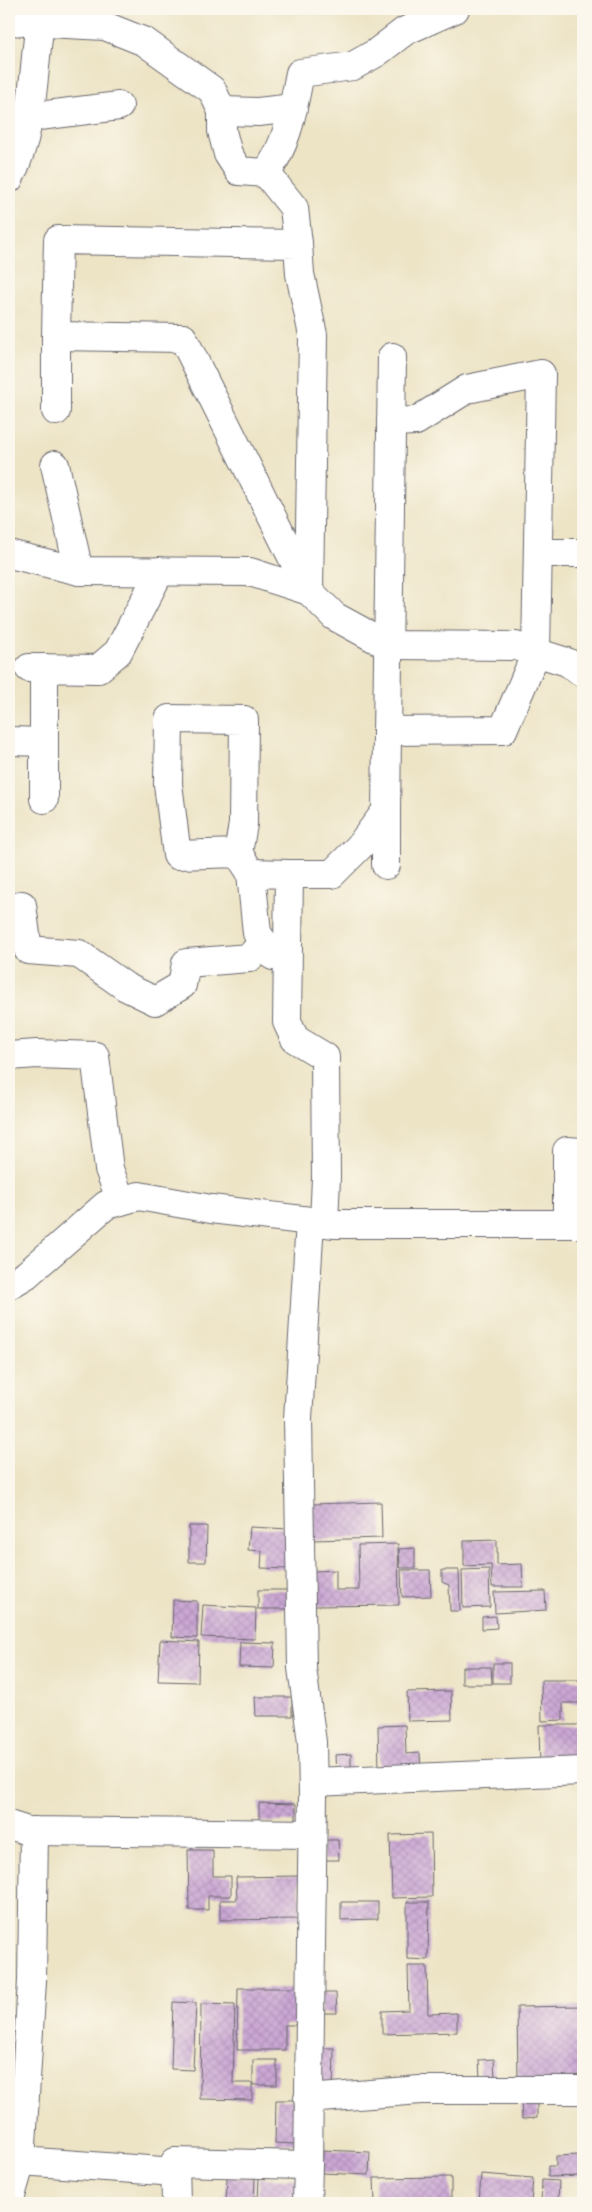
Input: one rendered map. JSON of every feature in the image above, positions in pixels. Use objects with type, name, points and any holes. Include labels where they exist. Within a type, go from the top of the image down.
[{"type":"street","points":[[266,173],[278,158],[293,108],[300,73],[353,66],[376,53],[404,31],[455,9]]},
{"type":"street","points":[[9,21],[105,26],[145,42],[212,90],[222,111],[222,130],[228,154],[239,171],[266,173],[294,208],[300,274],[312,335],[309,591]]},
{"type":"street","points":[[9,179],[17,163],[31,117],[40,22]]},
{"type":"street","points":[[31,117],[119,106]]},
{"type":"street","points":[[222,111],[258,112],[293,108]]},
{"type":"street","points":[[56,411],[58,240],[298,244]]},
{"type":"street","points":[[56,336],[184,338],[309,591],[334,616],[387,645],[516,646],[567,662],[583,673]]},
{"type":"street","points":[[386,865],[387,645],[392,357]]},
{"type":"street","points":[[386,731],[503,730],[536,653],[541,374],[467,389],[416,421],[391,422]]},
{"type":"street","points":[[55,465],[80,570]]},
{"type":"street","points":[[539,553],[583,553]]},
{"type":"street","points":[[9,554],[80,570],[250,572],[309,591]]},
{"type":"street","points":[[44,799],[44,742],[36,668],[98,669],[118,652],[160,571]]},
{"type":"street","points":[[288,978],[257,934],[245,863],[244,720],[169,719],[168,784],[176,855],[245,863],[289,874],[332,874],[359,847],[386,811]]},
{"type":"street","points":[[9,741],[44,742]]},
{"type":"street","points":[[289,874],[287,1022],[296,1039],[325,1057],[326,1178],[317,1222],[298,1418],[302,1668],[312,1742],[313,1782],[307,2203]]},
{"type":"street","points":[[22,905],[28,950],[79,954],[126,987],[155,1001],[182,985],[186,964],[249,958],[263,942]]},
{"type":"street","points":[[9,1056],[37,1054],[95,1056],[109,1169],[121,1201]]},
{"type":"street","points":[[9,1285],[26,1275],[106,1205],[139,1196],[210,1209],[317,1222],[575,1224],[567,1151],[583,1152]]},
{"type":"street","points":[[313,1782],[583,1771]]},
{"type":"street","points":[[9,2203],[21,2161],[32,1982],[22,1828],[312,1834]]},
{"type":"street","points":[[308,2099],[420,2090],[583,2090]]},
{"type":"street","points":[[21,2161],[176,2172]]},
{"type":"street","points":[[176,2203],[175,2162],[308,2165]]},
{"type":"building","points":[[381,1502],[382,1538],[313,1540],[312,1504]]},
{"type":"building","points":[[189,1526],[207,1526],[206,1562],[189,1562]]},
{"type":"building","points":[[250,1527],[290,1529],[288,1569],[261,1568],[262,1551],[248,1550]]},
{"type":"building","points":[[497,1540],[497,1565],[522,1564],[523,1587],[492,1587],[491,1565],[464,1566],[464,1541]]},
{"type":"building","points":[[398,1544],[399,1605],[315,1606],[314,1571],[336,1570],[336,1590],[359,1590],[358,1545]]},
{"type":"building","points":[[415,1548],[415,1568],[400,1568],[399,1549]]},
{"type":"building","points":[[489,1569],[490,1607],[463,1608],[462,1570]]},
{"type":"building","points":[[401,1570],[430,1570],[431,1596],[402,1597]]},
{"type":"building","points":[[442,1570],[459,1570],[460,1611],[450,1611],[449,1585],[442,1582]]},
{"type":"building","points":[[258,1590],[294,1590],[294,1609],[258,1609]]},
{"type":"building","points":[[545,1591],[546,1610],[495,1613],[494,1592]]},
{"type":"building","points":[[173,1600],[197,1601],[197,1638],[172,1637]]},
{"type":"building","points":[[203,1605],[256,1608],[255,1639],[201,1637]]},
{"type":"building","points":[[496,1616],[497,1628],[482,1629],[482,1617]]},
{"type":"building","points":[[160,1640],[199,1642],[198,1682],[158,1681]]},
{"type":"building","points":[[240,1642],[275,1643],[274,1668],[239,1667]]},
{"type":"building","points":[[493,1663],[510,1663],[510,1683],[493,1683]]},
{"type":"building","points":[[462,1667],[491,1667],[492,1684],[462,1684]]},
{"type":"building","points":[[541,1680],[583,1680],[583,1703],[563,1703],[563,1720],[542,1721]]},
{"type":"building","points":[[451,1691],[452,1720],[408,1721],[407,1692]]},
{"type":"building","points":[[255,1697],[292,1697],[292,1716],[256,1716]]},
{"type":"building","points":[[405,1725],[406,1754],[420,1753],[421,1770],[379,1772],[378,1726]]},
{"type":"building","points":[[539,1725],[583,1725],[583,1733],[580,1733],[581,1767],[540,1767]]},
{"type":"building","points":[[351,1754],[351,1774],[336,1775],[335,1755]]},
{"type":"building","points":[[259,1803],[296,1804],[296,1822],[259,1822]]},
{"type":"building","points":[[431,1834],[432,1897],[392,1898],[390,1835]]},
{"type":"building","points":[[323,1840],[338,1840],[339,1860],[323,1860]]},
{"type":"building","points":[[188,1850],[213,1850],[213,1876],[231,1876],[231,1896],[208,1896],[208,1910],[189,1910]]},
{"type":"building","points":[[299,1876],[300,1919],[220,1920],[220,1900],[237,1900],[236,1877]]},
{"type":"building","points":[[341,1902],[378,1902],[378,1919],[341,1920]]},
{"type":"building","points":[[407,1902],[429,1902],[428,1960],[407,1959]]},
{"type":"building","points":[[408,1966],[427,1966],[428,2014],[457,2013],[457,2032],[382,2034],[382,2011],[409,2010]]},
{"type":"building","points":[[238,1988],[301,1988],[300,2025],[285,2025],[285,2050],[237,2050]]},
{"type":"building","points":[[321,1993],[336,1993],[337,2013],[321,2013]]},
{"type":"building","points":[[173,2002],[196,2003],[193,2070],[171,2069]]},
{"type":"building","points":[[201,2004],[235,2005],[233,2083],[252,2083],[252,2100],[200,2099]]},
{"type":"building","points":[[583,2006],[583,2080],[518,2081],[517,2007]]},
{"type":"building","points":[[319,2048],[334,2048],[333,2093],[318,2093]]},
{"type":"building","points":[[494,2059],[495,2079],[480,2079],[479,2060]]},
{"type":"building","points":[[253,2060],[277,2060],[277,2085],[253,2085]]},
{"type":"building","points":[[521,2099],[537,2099],[537,2118],[522,2119]]},
{"type":"building","points":[[276,2100],[296,2100],[295,2144],[275,2143]]},
{"type":"building","points":[[581,2143],[583,2143],[583,2176],[548,2177],[548,2166],[556,2166],[556,2156],[581,2155]]},
{"type":"building","points":[[323,2150],[370,2152],[369,2175],[322,2173]]},
{"type":"building","points":[[481,2174],[533,2178],[531,2203],[479,2203]]},
{"type":"building","points":[[227,2177],[255,2178],[254,2203],[226,2203]]},
{"type":"building","points":[[451,2177],[451,2203],[375,2203],[374,2178]]},
{"type":"building","points":[[259,2178],[298,2179],[297,2203],[258,2203]]},
{"type":"building","points":[[542,2180],[559,2181],[558,2203],[541,2203]]}]
